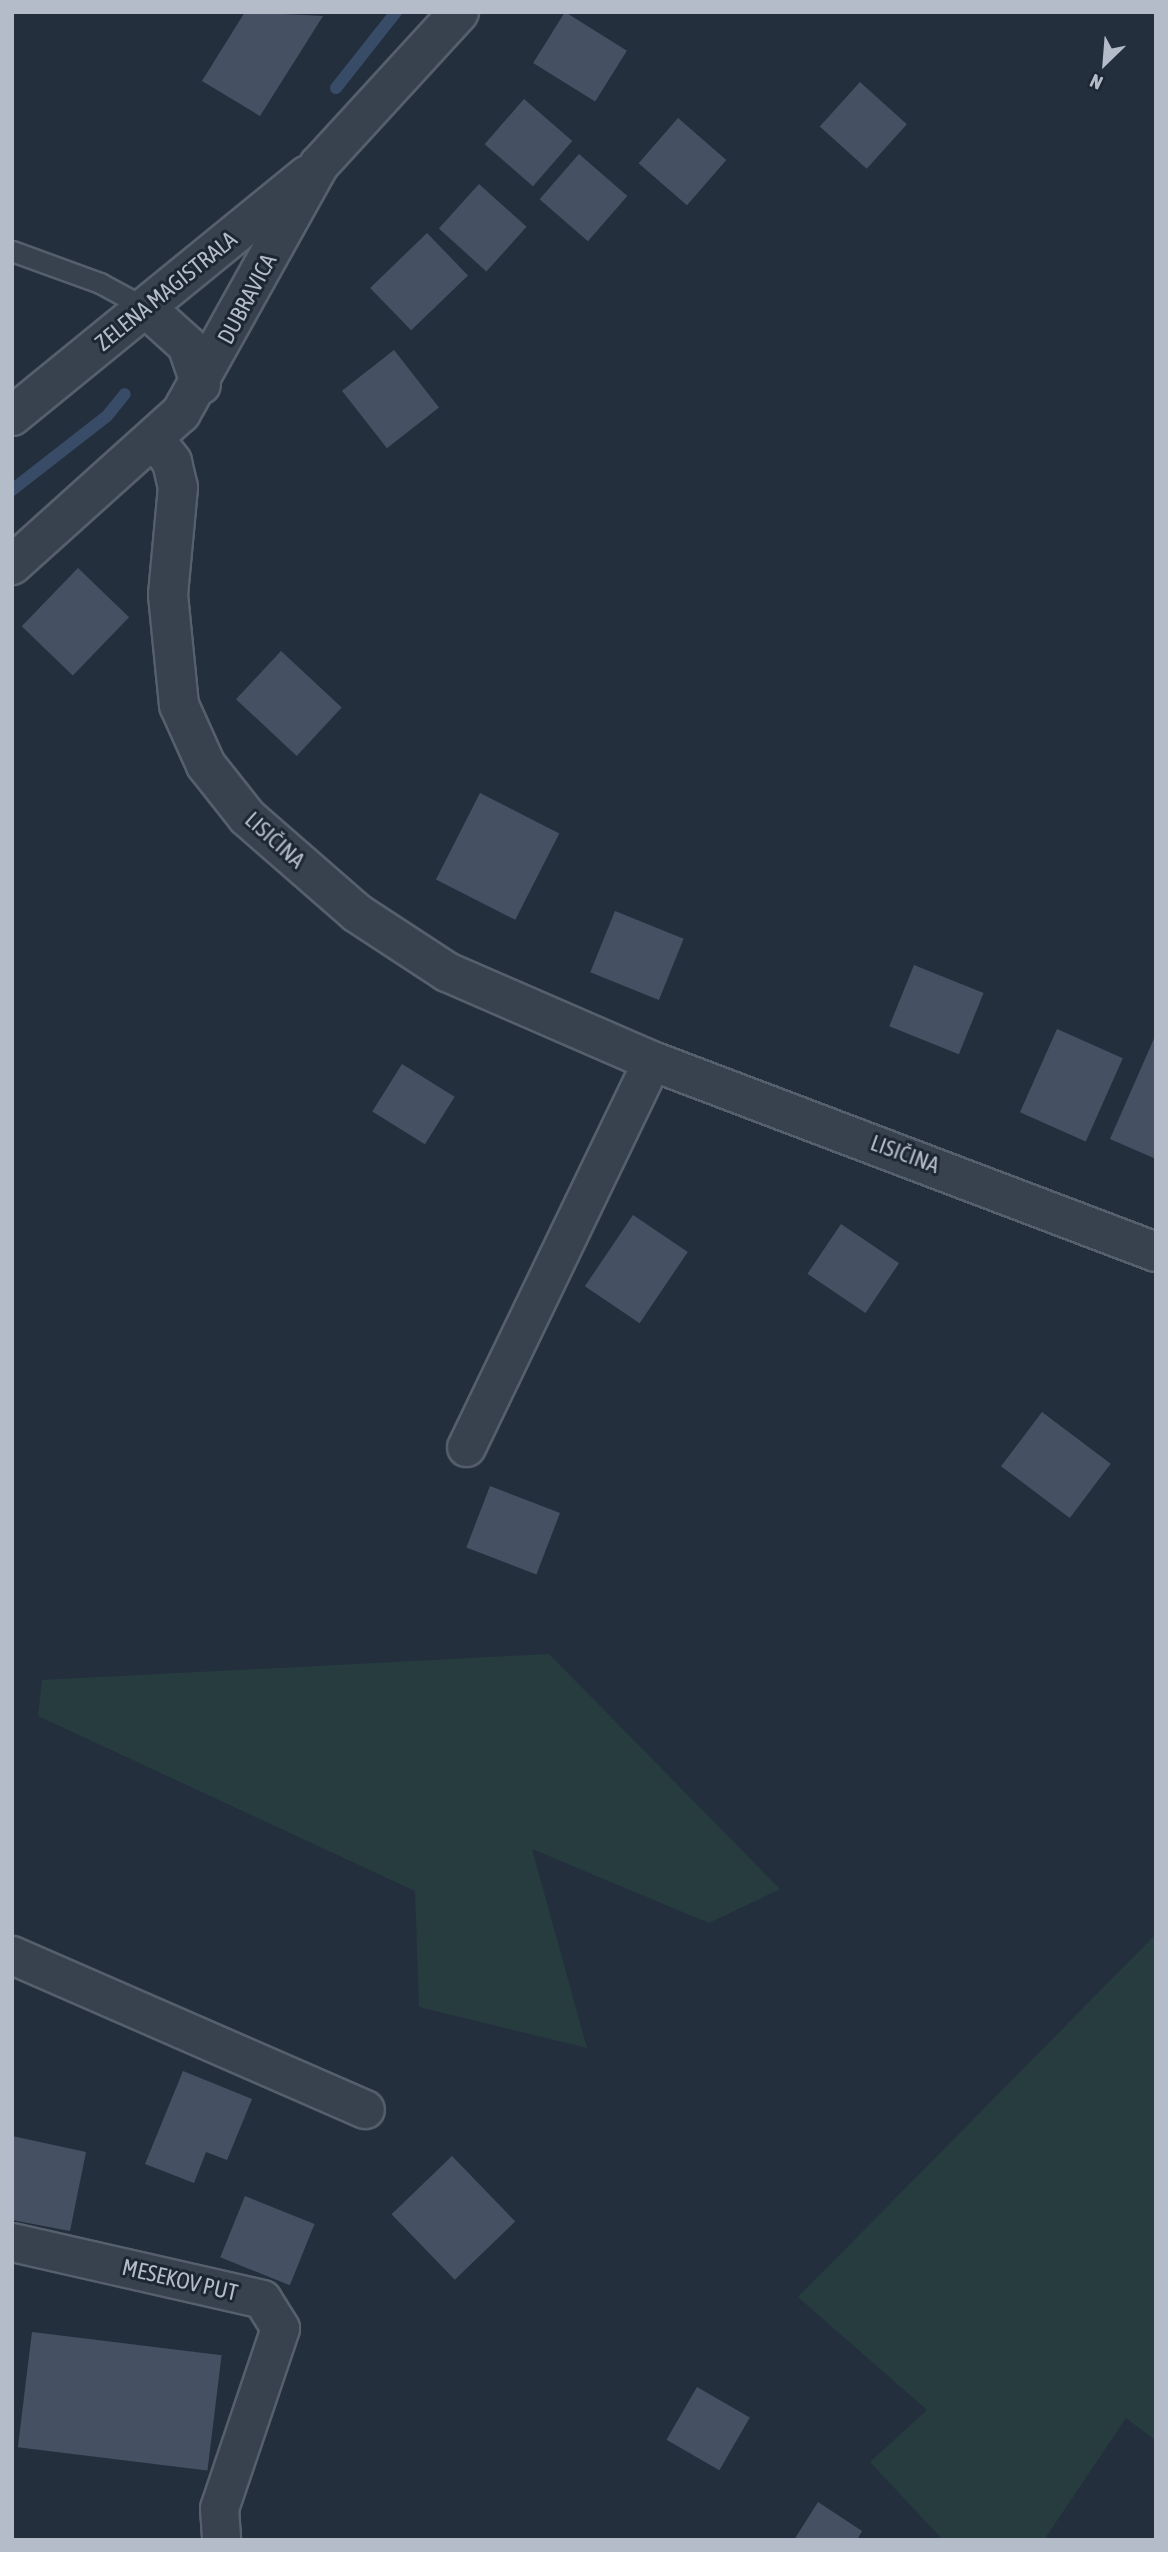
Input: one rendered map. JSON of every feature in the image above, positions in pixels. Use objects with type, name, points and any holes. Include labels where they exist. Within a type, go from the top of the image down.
[{"type":"street","name":"DUBRAVICA","points":[[12,565],[155,440],[201,384],[319,165],[459,12]]},
{"type":"street","name":"ZELENA MAGISTRALA","points":[[12,416],[319,165]]},
{"type":"street","points":[[146,308],[187,345],[201,384]]},
{"type":"street","name":"LISIČINA","points":[[155,440],[172,462],[178,486],[168,595],[179,705],[206,765],[247,817],[357,913],[447,972],[652,1061],[1156,1252]]},
{"type":"street","points":[[466,1447],[652,1061]]},
{"type":"street","points":[[12,1955],[365,2109]]},
{"type":"street","name":"MESEKOV PUT","points":[[12,2242],[262,2299],[280,2328],[219,2508],[221,2540]]},
{"type":"lane","points":[[12,251],[100,283],[146,308]]},
{"type":"green space","points":[[549,1654],[780,1889],[709,1923],[532,1849],[587,2048],[419,2007],[415,1891],[38,1716],[42,1680]]},
{"type":"green space","points":[[1156,1934],[1156,2441],[1126,2418],[1044,2540],[943,2540],[870,2462],[927,2410],[798,2297]]},
{"type":"building","points":[[245,12],[323,16],[260,116],[202,81]]},
{"type":"building","points":[[565,12],[627,51],[595,102],[533,63]]},
{"type":"building","points":[[860,82],[907,124],[867,169],[820,127]]},
{"type":"building","points":[[524,99],[572,141],[533,186],[485,144]]},
{"type":"building","points":[[678,118],[726,160],[687,205],[639,163]]},
{"type":"building","points":[[579,154],[627,196],[588,241],[540,199]]},
{"type":"building","points":[[479,184],[527,227],[486,271],[439,229]]},
{"type":"building","points":[[427,233],[468,275],[411,330],[370,288]]},
{"type":"building","points":[[394,350],[439,408],[387,448],[342,391]]},
{"type":"building","points":[[78,568],[129,617],[73,676],[22,626]]},
{"type":"building","points":[[281,651],[342,708],[297,756],[236,699]]},
{"type":"building","points":[[480,793],[559,833],[515,920],[436,879]]},
{"type":"building","points":[[615,911],[684,939],[659,1000],[590,972]]},
{"type":"building","points":[[914,965],[984,993],[959,1054],[889,1026]]},
{"type":"building","points":[[1057,1029],[1123,1058],[1086,1141],[1020,1112]]},
{"type":"building","points":[[1156,1034],[1156,1159],[1110,1139]]},
{"type":"building","points":[[402,1064],[455,1097],[425,1144],[372,1111]]},
{"type":"building","points":[[633,1215],[688,1252],[640,1323],[585,1286]]},
{"type":"building","points":[[841,1224],[899,1263],[865,1313],[807,1274]]},
{"type":"building","points":[[1042,1412],[1111,1464],[1070,1518],[1001,1466]]},
{"type":"building","points":[[490,1486],[560,1513],[536,1574],[466,1548]]},
{"type":"building","points":[[183,2071],[252,2099],[227,2160],[206,2152],[194,2183],[145,2164]]},
{"type":"building","points":[[12,2136],[86,2152],[70,2231],[12,2220]]},
{"type":"building","points":[[452,2156],[515,2221],[455,2280],[392,2214]]},
{"type":"building","points":[[245,2196],[315,2224],[290,2285],[220,2257]]},
{"type":"building","points":[[32,2332],[222,2355],[207,2470],[18,2447]]},
{"type":"building","points":[[697,2387],[750,2418],[719,2470],[667,2440]]},
{"type":"building","points":[[818,2502],[862,2531],[857,2540],[794,2540]]},
{"type":"waterway","name":"DUBRAVICA","points":[[336,88],[396,12]]},
{"type":"waterway","name":"DUBRAVICA","points":[[12,490],[107,416],[125,394]]}]
